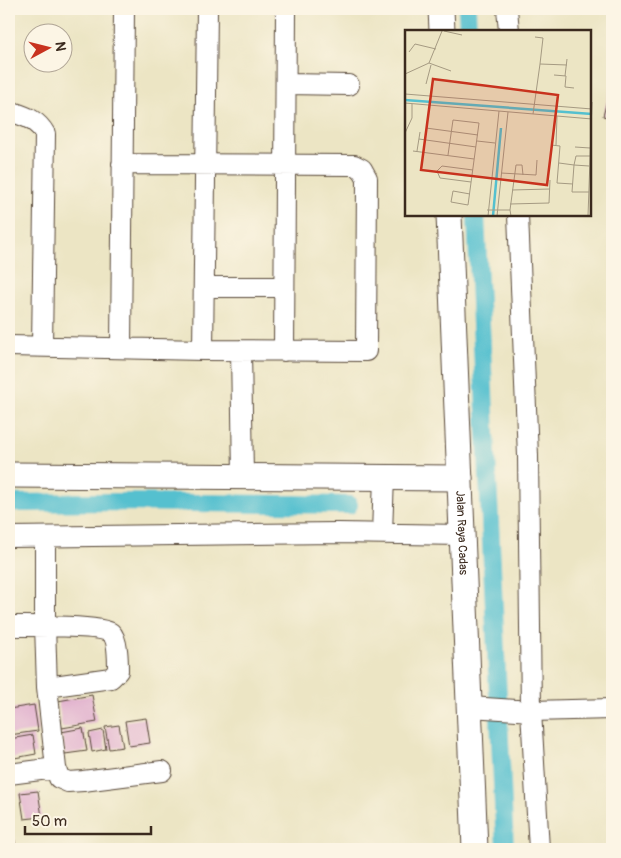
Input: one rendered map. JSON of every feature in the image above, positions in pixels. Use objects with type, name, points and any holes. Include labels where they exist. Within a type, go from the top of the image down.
[{"type":"street","points":[[121,348],[124,9]]},
{"type":"street","points":[[203,350],[207,9]]},
{"type":"street","points":[[284,351],[286,9]]},
{"type":"street","points":[[441,9],[442,30]]},
{"type":"street","points":[[508,9],[509,30]]},
{"type":"street","points":[[286,84],[350,85]]},
{"type":"street","points":[[9,110],[32,119],[41,127],[45,134],[42,346]]},
{"type":"street","points":[[9,346],[366,351],[367,178],[362,169],[354,165],[122,164]]},
{"type":"street","name":"Jalan Raya Cadas","points":[[449,216],[463,535],[478,708],[475,849]]},
{"type":"street","points":[[518,216],[528,456],[531,711],[539,849]]},
{"type":"street","points":[[204,287],[284,287]]},
{"type":"street","points":[[240,350],[243,476]]},
{"type":"street","points":[[9,475],[460,478]]},
{"type":"street","points":[[382,534],[384,477]]},
{"type":"street","points":[[9,537],[338,533],[463,535]]},
{"type":"street","points":[[45,537],[44,625],[47,687],[56,768],[59,778],[68,782],[162,771]]},
{"type":"street","points":[[9,626],[44,625],[78,628],[111,633],[115,639],[118,671],[110,678],[47,687]]},
{"type":"street","points":[[478,708],[531,711],[612,709]]},
{"type":"street","points":[[9,774],[56,768]]},
{"type":"building","points":[[612,82],[612,119],[603,116]]},
{"type":"building","points":[[92,695],[97,722],[62,728],[58,701]]},
{"type":"building","points":[[34,705],[38,731],[9,735],[9,709]]},
{"type":"building","points":[[146,718],[150,743],[129,746],[125,721]]},
{"type":"building","points":[[119,725],[123,747],[109,749],[105,727]]},
{"type":"building","points":[[83,728],[87,751],[65,754],[61,732]]},
{"type":"building","points":[[103,730],[106,749],[92,752],[89,733]]},
{"type":"building","points":[[33,735],[36,754],[9,759],[9,739]]},
{"type":"building","points":[[38,791],[42,817],[24,819],[20,793]]},
{"type":"building","points":[[14,836],[16,849],[9,849],[9,837]]},
{"type":"waterway","points":[[467,9],[468,30]]},
{"type":"waterway","points":[[476,216],[505,849]]},
{"type":"waterway","points":[[9,503],[117,502],[349,505]]}]
